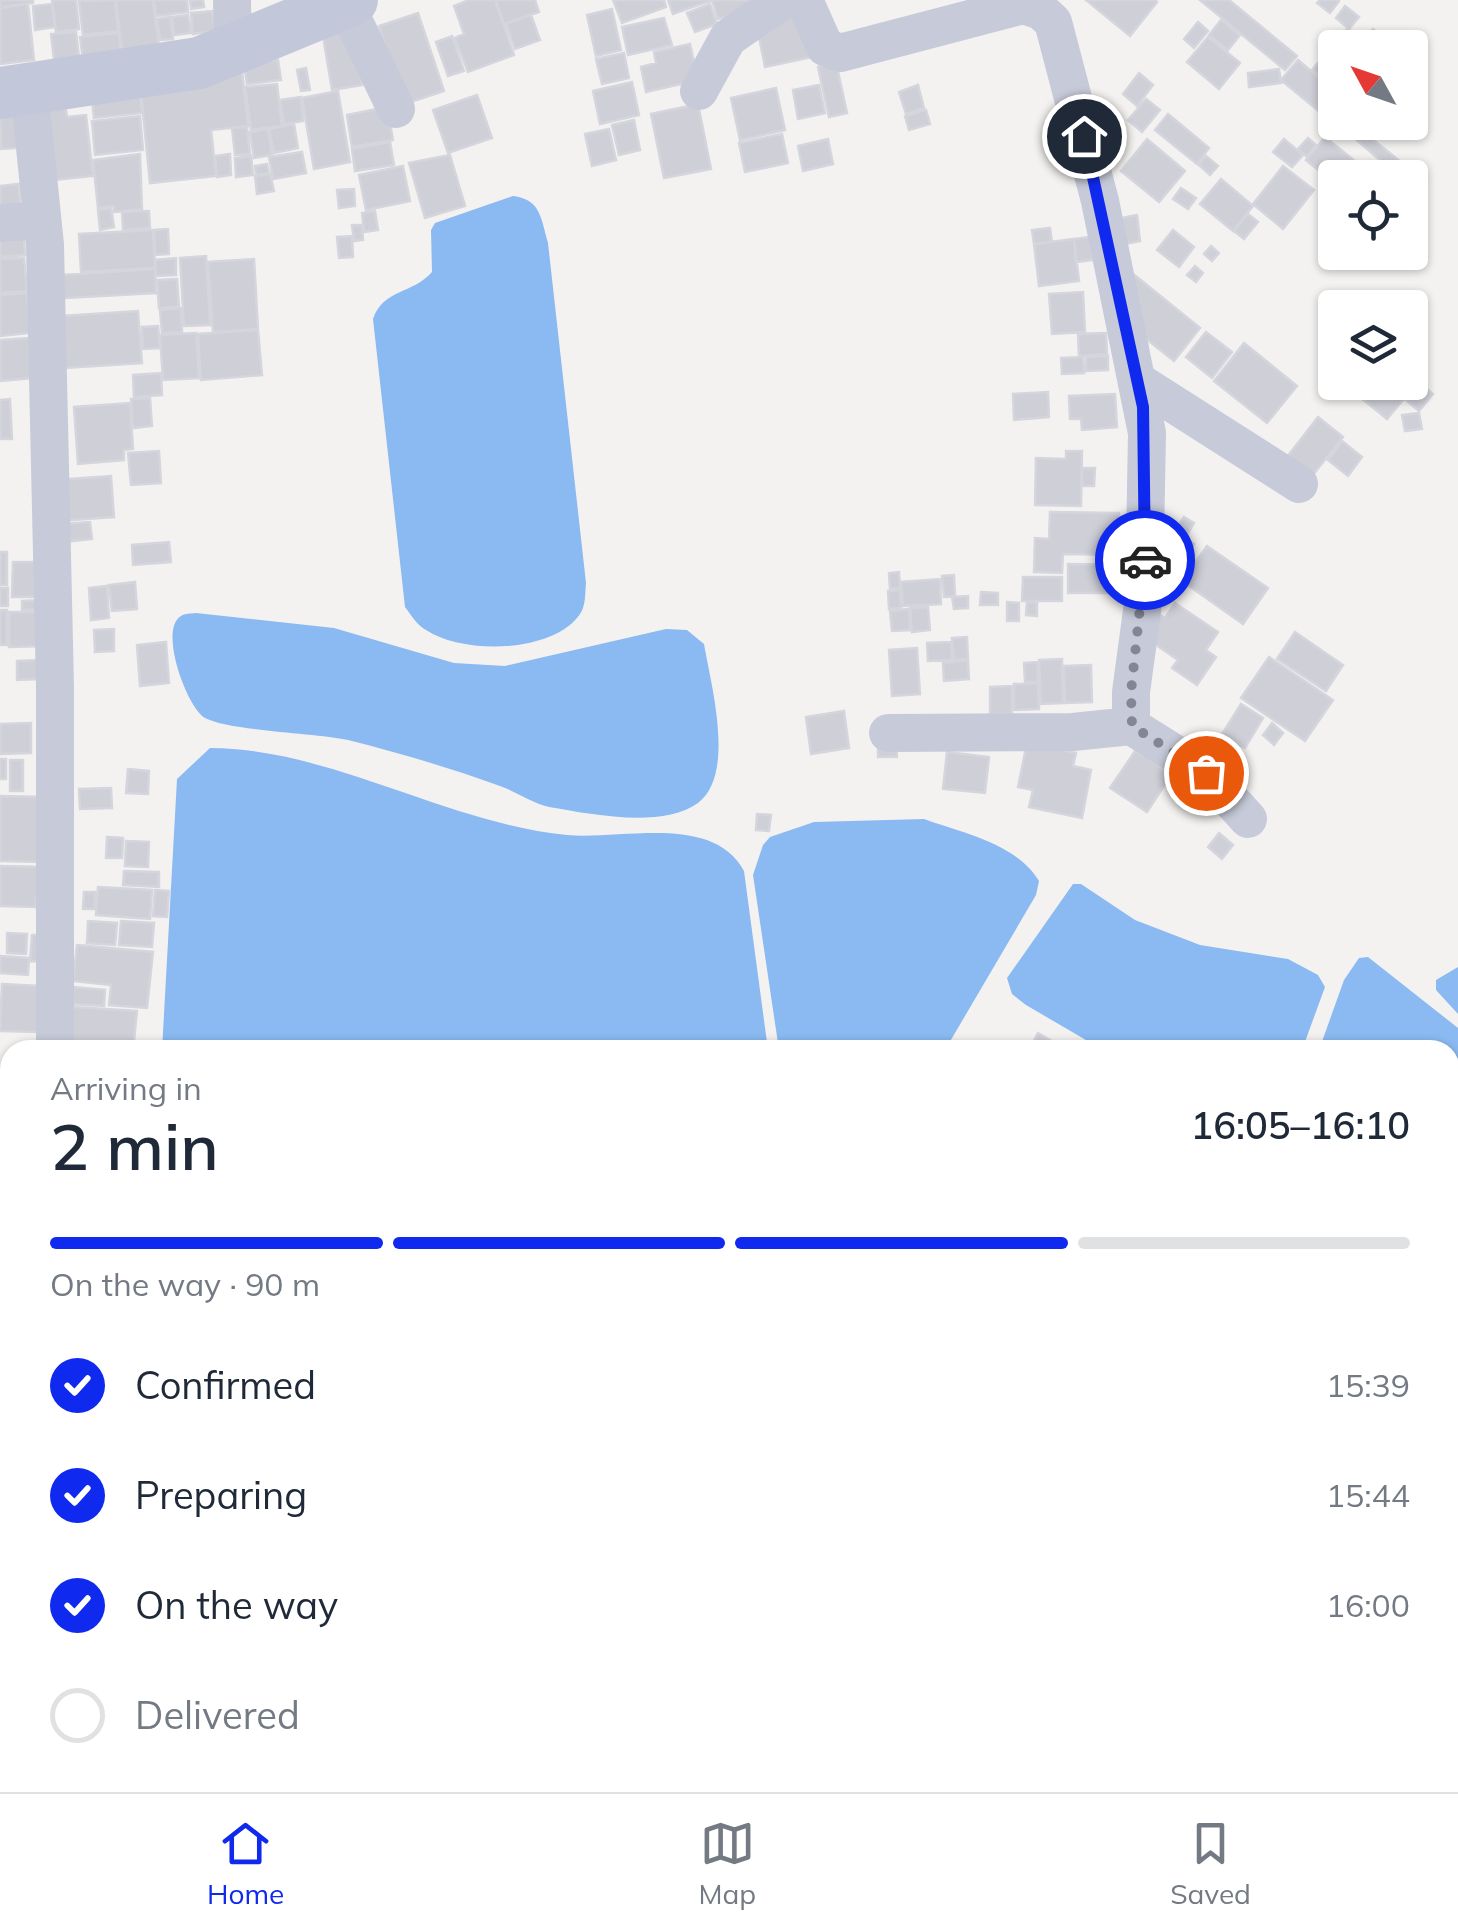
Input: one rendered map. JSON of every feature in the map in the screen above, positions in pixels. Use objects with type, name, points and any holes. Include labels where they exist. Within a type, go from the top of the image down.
[{"type":"street","points":[[699,91],[728,38],[783,0]]},
{"type":"street","points":[[804,0],[826,47],[840,53],[1022,5],[1040,10],[1053,22],[1073,90],[1140,382],[1147,432],[1144,596],[1131,692],[1132,726]]},
{"type":"street","points":[[55,1040],[55,687],[42,220],[14,91],[199,63],[233,25],[349,2],[396,109]]},
{"type":"street","points":[[0,223],[42,220]]},
{"type":"street","points":[[1140,382],[1299,484]]},
{"type":"street","points":[[888,733],[1073,732],[1132,726],[1206,773],[1248,819]]},
{"type":"water","points":[[513,196],[535,206],[548,243],[586,583],[582,611],[567,627],[530,643],[484,646],[442,638],[420,625],[405,607],[373,319],[384,302],[432,272],[431,230],[435,223]]},
{"type":"water","points":[[196,613],[334,628],[454,663],[505,666],[666,629],[687,630],[704,644],[718,728],[716,772],[698,803],[683,811],[646,818],[605,816],[543,805],[463,773],[348,740],[217,722],[205,718],[190,700],[174,651],[175,624],[183,615]]},
{"type":"water","points":[[210,748],[256,752],[301,760],[522,828],[589,836],[664,833],[711,842],[730,853],[744,871],[767,1040],[163,1040],[177,779]]},
{"type":"water","points":[[924,819],[1003,848],[1039,881],[1036,895],[951,1040],[778,1040],[753,875],[763,845],[770,837],[814,822]]},
{"type":"water","points":[[1073,884],[1081,884],[1135,920],[1200,945],[1288,959],[1318,975],[1325,987],[1306,1040],[1086,1040],[1012,994],[1007,978]]},
{"type":"water","points":[[1368,957],[1458,1028],[1458,1040],[1323,1040],[1344,980],[1359,958]]},
{"type":"water","points":[[1458,967],[1458,1014],[1436,990],[1436,980]]},
{"type":"building","points":[[0,0],[33,0],[33,3],[0,7]]},
{"type":"building","points":[[52,0],[76,0],[79,29],[56,32]]},
{"type":"building","points":[[115,0],[118,31],[83,35],[79,1]]},
{"type":"building","points":[[116,0],[153,0],[159,48],[122,52]]},
{"type":"building","points":[[154,0],[187,0],[188,12],[156,16]]},
{"type":"building","points":[[190,0],[203,0],[204,7],[191,9]]},
{"type":"building","points":[[469,0],[495,0],[514,55],[468,72],[455,38],[464,34],[454,6]]},
{"type":"building","points":[[496,0],[535,0],[539,12],[504,24]]},
{"type":"building","points":[[613,0],[664,0],[666,7],[622,23]]},
{"type":"building","points":[[668,0],[709,0],[710,1],[673,14]]},
{"type":"building","points":[[712,0],[768,0],[769,3],[718,19]]},
{"type":"building","points":[[1086,0],[1155,0],[1157,2],[1130,36]]},
{"type":"building","points":[[1200,0],[1229,0],[1297,56],[1285,70]]},
{"type":"building","points":[[1339,1],[1330,13],[1317,3]]},
{"type":"building","points":[[28,4],[34,60],[0,64],[0,8]]},
{"type":"building","points":[[52,4],[55,27],[35,30],[33,6]]},
{"type":"building","points":[[710,4],[717,24],[695,32],[687,13]]},
{"type":"building","points":[[1345,6],[1359,17],[1349,29],[1336,18]]},
{"type":"building","points":[[612,9],[621,50],[596,56],[587,15]]},
{"type":"building","points":[[212,11],[215,31],[193,34],[191,13]]},
{"type":"building","points":[[803,12],[812,57],[765,67],[756,22]]},
{"type":"building","points":[[418,13],[444,91],[405,104],[379,26]]},
{"type":"building","points":[[188,15],[191,33],[174,35],[172,17]]},
{"type":"building","points":[[531,15],[540,40],[515,49],[506,24]]},
{"type":"building","points":[[170,17],[173,39],[160,40],[157,19]]},
{"type":"building","points":[[664,18],[672,45],[628,55],[622,27]]},
{"type":"building","points":[[1221,20],[1240,35],[1228,50],[1209,35]]},
{"type":"building","points":[[1198,22],[1208,31],[1194,48],[1184,39]]},
{"type":"building","points":[[352,25],[362,85],[332,90],[322,30]]},
{"type":"building","points":[[76,32],[80,65],[55,68],[51,34]]},
{"type":"building","points":[[119,33],[121,54],[83,59],[80,37]]},
{"type":"building","points":[[452,36],[464,71],[448,76],[436,42]]},
{"type":"building","points":[[1208,37],[1240,63],[1219,89],[1187,62]]},
{"type":"building","points":[[690,44],[698,80],[646,92],[641,67],[656,63],[654,52]]},
{"type":"building","points":[[624,53],[629,78],[602,84],[596,59]]},
{"type":"building","points":[[278,60],[281,80],[247,84],[244,64]]},
{"type":"building","points":[[1298,60],[1318,77],[1318,110],[1281,80]]},
{"type":"building","points":[[836,62],[847,113],[829,117],[818,67]]},
{"type":"building","points":[[306,68],[310,90],[301,91],[297,70]]},
{"type":"building","points":[[1279,69],[1281,83],[1249,87],[1248,73]]},
{"type":"building","points":[[242,71],[248,126],[211,130],[216,176],[150,183],[140,82]]},
{"type":"building","points":[[1139,73],[1153,85],[1137,106],[1123,94]]},
{"type":"building","points":[[632,82],[639,115],[600,124],[593,91]]},
{"type":"building","points":[[277,84],[282,126],[251,130],[245,87]]},
{"type":"building","points":[[819,85],[825,113],[798,119],[793,90]]},
{"type":"building","points":[[918,85],[924,108],[906,114],[899,92]]},
{"type":"building","points":[[140,88],[142,113],[94,118],[91,92]]},
{"type":"building","points":[[776,88],[785,130],[740,140],[731,98]]},
{"type":"building","points":[[338,91],[350,162],[314,169],[302,98]]},
{"type":"building","points":[[477,95],[492,138],[448,153],[433,110]]},
{"type":"building","points":[[301,97],[303,121],[284,124],[280,100]]},
{"type":"building","points":[[1146,99],[1160,110],[1142,132],[1128,120]]},
{"type":"building","points":[[27,101],[30,147],[1,149],[0,104]]},
{"type":"building","points":[[65,103],[67,117],[86,115],[93,176],[45,181],[36,107]]},
{"type":"building","points":[[698,104],[711,169],[664,178],[651,114]]},
{"type":"building","points":[[387,107],[393,140],[352,147],[347,115]]},
{"type":"building","points":[[926,110],[930,124],[909,130],[905,116]]},
{"type":"building","points":[[1168,114],[1209,148],[1197,164],[1155,130]]},
{"type":"building","points":[[140,116],[143,150],[95,155],[92,121]]},
{"type":"building","points":[[634,120],[640,150],[619,155],[612,125]]},
{"type":"building","points":[[294,124],[298,148],[274,153],[269,129]]},
{"type":"building","points":[[247,127],[250,154],[235,155],[232,128]]},
{"type":"building","points":[[268,129],[272,155],[254,158],[250,132]]},
{"type":"building","points":[[609,129],[616,160],[592,166],[585,134]]},
{"type":"building","points":[[782,134],[788,163],[745,172],[739,143]]},
{"type":"building","points":[[1308,138],[1316,145],[1307,157],[1298,149]]},
{"type":"building","points":[[828,139],[833,164],[803,171],[798,146]]},
{"type":"building","points":[[1147,139],[1185,171],[1159,202],[1121,171]]},
{"type":"building","points":[[1284,139],[1303,155],[1292,167],[1273,152]]},
{"type":"building","points":[[1323,140],[1329,140],[1354,160],[1318,160],[1318,170],[1306,160]]},
{"type":"building","points":[[1357,140],[1373,140],[1398,160],[1380,160]]},
{"type":"building","points":[[390,142],[394,165],[355,171],[352,149]]},
{"type":"building","points":[[302,152],[306,173],[273,179],[269,157]]},
{"type":"building","points":[[140,154],[142,209],[114,212],[114,206],[98,208],[93,160]]},
{"type":"building","points":[[230,154],[231,175],[217,177],[215,156]]},
{"type":"building","points":[[450,155],[465,206],[425,218],[409,163]]},
{"type":"building","points":[[251,156],[253,175],[236,177],[235,158]]},
{"type":"building","points":[[1206,156],[1218,166],[1210,175],[1199,165]]},
{"type":"building","points":[[267,164],[269,173],[256,175],[255,166]]},
{"type":"building","points":[[403,166],[410,201],[366,210],[359,175]]},
{"type":"building","points":[[1283,166],[1314,190],[1283,229],[1253,204]]},
{"type":"building","points":[[270,174],[274,191],[257,194],[255,176]]},
{"type":"building","points":[[1221,179],[1253,206],[1233,231],[1200,204]]},
{"type":"building","points":[[19,184],[21,214],[0,216],[0,186]]},
{"type":"building","points":[[1181,188],[1196,198],[1188,209],[1173,199]]},
{"type":"building","points":[[354,189],[355,206],[339,208],[337,190]]},
{"type":"building","points":[[111,208],[114,227],[100,230],[98,210]]},
{"type":"building","points":[[149,211],[150,228],[123,230],[122,212]]},
{"type":"building","points":[[375,211],[378,230],[364,232],[362,213]]},
{"type":"building","points":[[1248,214],[1258,222],[1244,239],[1234,231]]},
{"type":"building","points":[[1137,215],[1140,241],[1125,244],[1122,218]]},
{"type":"building","points":[[352,225],[362,225],[363,240],[354,241]]},
{"type":"building","points":[[23,227],[25,255],[0,257],[0,229]]},
{"type":"building","points":[[1050,228],[1052,242],[1034,244],[1032,230]]},
{"type":"building","points":[[168,229],[169,254],[155,255],[154,230]]},
{"type":"building","points":[[153,230],[155,268],[81,272],[79,234]]},
{"type":"building","points":[[1173,230],[1194,247],[1179,267],[1157,250]]},
{"type":"building","points":[[352,236],[353,257],[339,258],[337,237]]},
{"type":"building","points":[[1090,237],[1093,260],[1076,262],[1074,239]]},
{"type":"building","points":[[1074,239],[1079,281],[1039,286],[1034,244]]},
{"type":"building","points":[[1211,246],[1219,253],[1212,261],[1204,254]]},
{"type":"building","points":[[206,256],[210,325],[184,326],[180,258]]},
{"type":"building","points":[[24,258],[27,291],[0,293],[0,259]]},
{"type":"building","points":[[176,258],[176,275],[156,276],[155,260]]},
{"type":"building","points":[[254,259],[258,329],[213,332],[208,262]]},
{"type":"building","points":[[1195,266],[1203,273],[1196,282],[1187,275]]},
{"type":"building","points":[[155,269],[156,293],[48,299],[47,276]]},
{"type":"building","points":[[1132,273],[1200,328],[1174,361],[1131,327]]},
{"type":"building","points":[[177,279],[179,307],[159,308],[157,280]]},
{"type":"building","points":[[1083,292],[1085,332],[1052,334],[1049,294]]},
{"type":"building","points":[[27,293],[30,333],[0,336],[0,295]]},
{"type":"building","points":[[181,308],[182,332],[162,333],[160,310]]},
{"type":"building","points":[[138,311],[142,363],[65,368],[62,316]]},
{"type":"building","points":[[158,326],[160,348],[143,349],[142,327]]},
{"type":"building","points":[[258,330],[262,375],[201,380],[198,334]]},
{"type":"building","points":[[1206,332],[1232,352],[1212,378],[1186,357]]},
{"type":"building","points":[[196,333],[199,378],[163,380],[160,335]]},
{"type":"building","points":[[1106,333],[1107,354],[1079,356],[1078,334]]},
{"type":"building","points":[[29,338],[32,378],[0,381],[0,340]]},
{"type":"building","points":[[1244,343],[1297,386],[1267,423],[1214,381]]},
{"type":"building","points":[[1108,356],[1108,370],[1086,371],[1086,357]]},
{"type":"building","points":[[1083,357],[1084,373],[1062,374],[1061,358]]},
{"type":"building","points":[[161,373],[162,395],[134,397],[133,375]]},
{"type":"building","points":[[1428,390],[1433,394],[1419,411],[1406,400],[1428,400]]},
{"type":"building","points":[[1048,392],[1049,417],[1014,420],[1013,394]]},
{"type":"building","points":[[1115,394],[1117,427],[1082,430],[1081,419],[1070,419],[1069,396]]},
{"type":"building","points":[[150,398],[152,426],[133,428],[131,399]]},
{"type":"building","points":[[10,399],[12,439],[0,439],[0,400]]},
{"type":"building","points":[[1364,400],[1403,400],[1387,419]]},
{"type":"building","points":[[130,403],[133,449],[124,450],[124,460],[78,464],[74,407]]},
{"type":"building","points":[[1419,413],[1422,429],[1405,431],[1402,415]]},
{"type":"building","points":[[1318,417],[1343,437],[1312,476],[1287,457]]},
{"type":"building","points":[[1342,441],[1362,457],[1348,476],[1328,460]]},
{"type":"building","points":[[159,451],[161,483],[131,485],[128,453]]},
{"type":"building","points":[[1066,451],[1082,451],[1081,506],[1035,505],[1036,458],[1066,459]]},
{"type":"building","points":[[1082,468],[1095,468],[1094,486],[1082,486]]},
{"type":"building","points":[[111,476],[114,517],[58,521],[55,480]]},
{"type":"building","points":[[1050,512],[1119,513],[1119,555],[1063,554],[1062,573],[1034,572],[1035,538],[1049,539]]},
{"type":"building","points":[[1184,517],[1194,523],[1187,535],[1176,529]]},
{"type":"building","points":[[90,522],[92,539],[64,542],[62,524]]},
{"type":"building","points":[[1177,532],[1194,544],[1186,557],[1168,545]]},
{"type":"building","points":[[169,542],[171,562],[133,565],[132,545]]},
{"type":"building","points":[[1207,546],[1268,588],[1243,624],[1182,581]]},
{"type":"building","points":[[0,552],[7,552],[7,585],[0,585]]},
{"type":"building","points":[[13,562],[35,562],[35,597],[12,597]]},
{"type":"building","points":[[1068,564],[1129,565],[1129,593],[1068,593]]},
{"type":"building","points":[[899,572],[900,588],[890,589],[889,573]]},
{"type":"building","points":[[954,575],[955,596],[944,597],[942,576]]},
{"type":"building","points":[[1023,577],[1062,577],[1062,601],[1022,601]]},
{"type":"building","points":[[940,579],[941,604],[903,606],[901,582]]},
{"type":"building","points":[[135,582],[137,609],[112,611],[109,585]]},
{"type":"building","points":[[107,586],[109,618],[91,620],[89,588]]},
{"type":"building","points":[[0,588],[8,588],[8,606],[0,606]]},
{"type":"building","points":[[900,590],[901,608],[889,609],[888,591]]},
{"type":"building","points":[[981,592],[998,593],[998,605],[980,605]]},
{"type":"building","points":[[968,596],[968,608],[954,609],[952,597]]},
{"type":"building","points":[[43,600],[43,609],[22,610],[22,601]]},
{"type":"building","points":[[1007,602],[1019,603],[1019,621],[1007,621]]},
{"type":"building","points":[[1027,602],[1037,602],[1037,616],[1026,615]]},
{"type":"building","points":[[1175,603],[1218,632],[1206,650],[1216,657],[1197,685],[1172,668],[1178,660],[1143,636],[1158,614],[1165,618]]},
{"type":"building","points":[[928,607],[930,630],[912,632],[910,608]]},
{"type":"building","points":[[909,609],[910,630],[892,631],[890,611]]},
{"type":"building","points":[[0,610],[7,610],[7,645],[0,645]]},
{"type":"building","points":[[9,612],[44,612],[44,646],[9,647]]},
{"type":"building","points":[[114,629],[114,651],[95,652],[94,630]]},
{"type":"building","points":[[1295,632],[1343,665],[1326,691],[1277,659]]},
{"type":"building","points":[[967,637],[968,659],[954,660],[952,638]]},
{"type":"building","points":[[166,642],[169,683],[140,686],[137,645]]},
{"type":"building","points":[[951,642],[952,660],[928,661],[927,643]]},
{"type":"building","points":[[917,648],[920,694],[892,696],[889,650]]},
{"type":"building","points":[[1269,657],[1333,700],[1305,741],[1241,698]]},
{"type":"building","points":[[1062,659],[1063,703],[1041,704],[1039,660]]},
{"type":"building","points":[[39,660],[40,679],[17,680],[17,661]]},
{"type":"building","points":[[968,660],[969,679],[944,681],[943,663]]},
{"type":"building","points":[[1038,662],[1038,682],[1025,682],[1024,663]]},
{"type":"building","points":[[1091,665],[1092,702],[1065,703],[1064,666]]},
{"type":"building","points":[[1038,683],[1039,709],[1014,710],[1014,684]]},
{"type":"building","points":[[1012,686],[1012,714],[990,714],[990,687]]},
{"type":"building","points":[[1241,704],[1263,718],[1245,748],[1222,734]]},
{"type":"building","points":[[844,711],[849,748],[811,754],[806,717]]},
{"type":"building","points":[[31,723],[31,753],[0,754],[0,724]]},
{"type":"building","points":[[1272,723],[1283,733],[1274,745],[1263,735]]},
{"type":"building","points":[[896,739],[897,757],[878,757],[878,740]]},
{"type":"building","points":[[1027,743],[1076,753],[1073,766],[1091,770],[1082,818],[1029,807],[1033,790],[1018,787]]},
{"type":"building","points":[[1149,744],[1165,755],[1158,766],[1171,775],[1147,812],[1110,788],[1135,751],[1142,755]]},
{"type":"building","points":[[947,752],[989,757],[985,793],[943,789]]},
{"type":"building","points":[[0,759],[6,759],[6,779],[0,779]]},
{"type":"building","points":[[10,760],[23,760],[23,791],[10,791]]},
{"type":"building","points":[[128,769],[149,771],[148,794],[126,793]]},
{"type":"building","points":[[111,788],[112,808],[80,809],[79,789]]},
{"type":"building","points":[[0,796],[43,797],[41,862],[0,861]]},
{"type":"building","points":[[757,814],[771,815],[769,831],[756,830]]},
{"type":"building","points":[[1219,833],[1233,845],[1222,859],[1208,847]]},
{"type":"building","points":[[107,837],[123,838],[122,858],[106,858]]},
{"type":"building","points":[[126,841],[149,842],[148,867],[125,866]]},
{"type":"building","points":[[0,866],[48,867],[47,898],[36,898],[35,907],[0,906]]},
{"type":"building","points":[[124,871],[159,872],[159,887],[123,885]]},
{"type":"building","points":[[98,887],[152,890],[150,919],[96,915]]},
{"type":"building","points":[[155,890],[169,891],[167,917],[153,916]]},
{"type":"building","points":[[84,892],[95,892],[95,909],[83,909]]},
{"type":"building","points":[[88,921],[117,923],[115,945],[87,943]]},
{"type":"building","points":[[121,921],[154,923],[152,947],[119,945]]},
{"type":"building","points":[[7,933],[27,934],[26,954],[7,953]]},
{"type":"building","points":[[32,935],[50,935],[48,962],[30,961]]},
{"type":"building","points":[[77,945],[153,952],[147,1008],[109,1005],[111,985],[73,981]]},
{"type":"building","points":[[0,956],[29,958],[28,975],[0,973]]},
{"type":"building","points":[[2,984],[40,986],[37,1032],[0,1031]]},
{"type":"building","points":[[72,987],[105,990],[104,1006],[71,1004]]},
{"type":"building","points":[[73,1007],[137,1011],[134,1040],[71,1040]]},
{"type":"way so far","points":[[1145,560],[1131,692],[1132,726],[1206,773]]},
{"type":"route","points":[[1084,136],[1140,382],[1147,432],[1145,560]]}]
